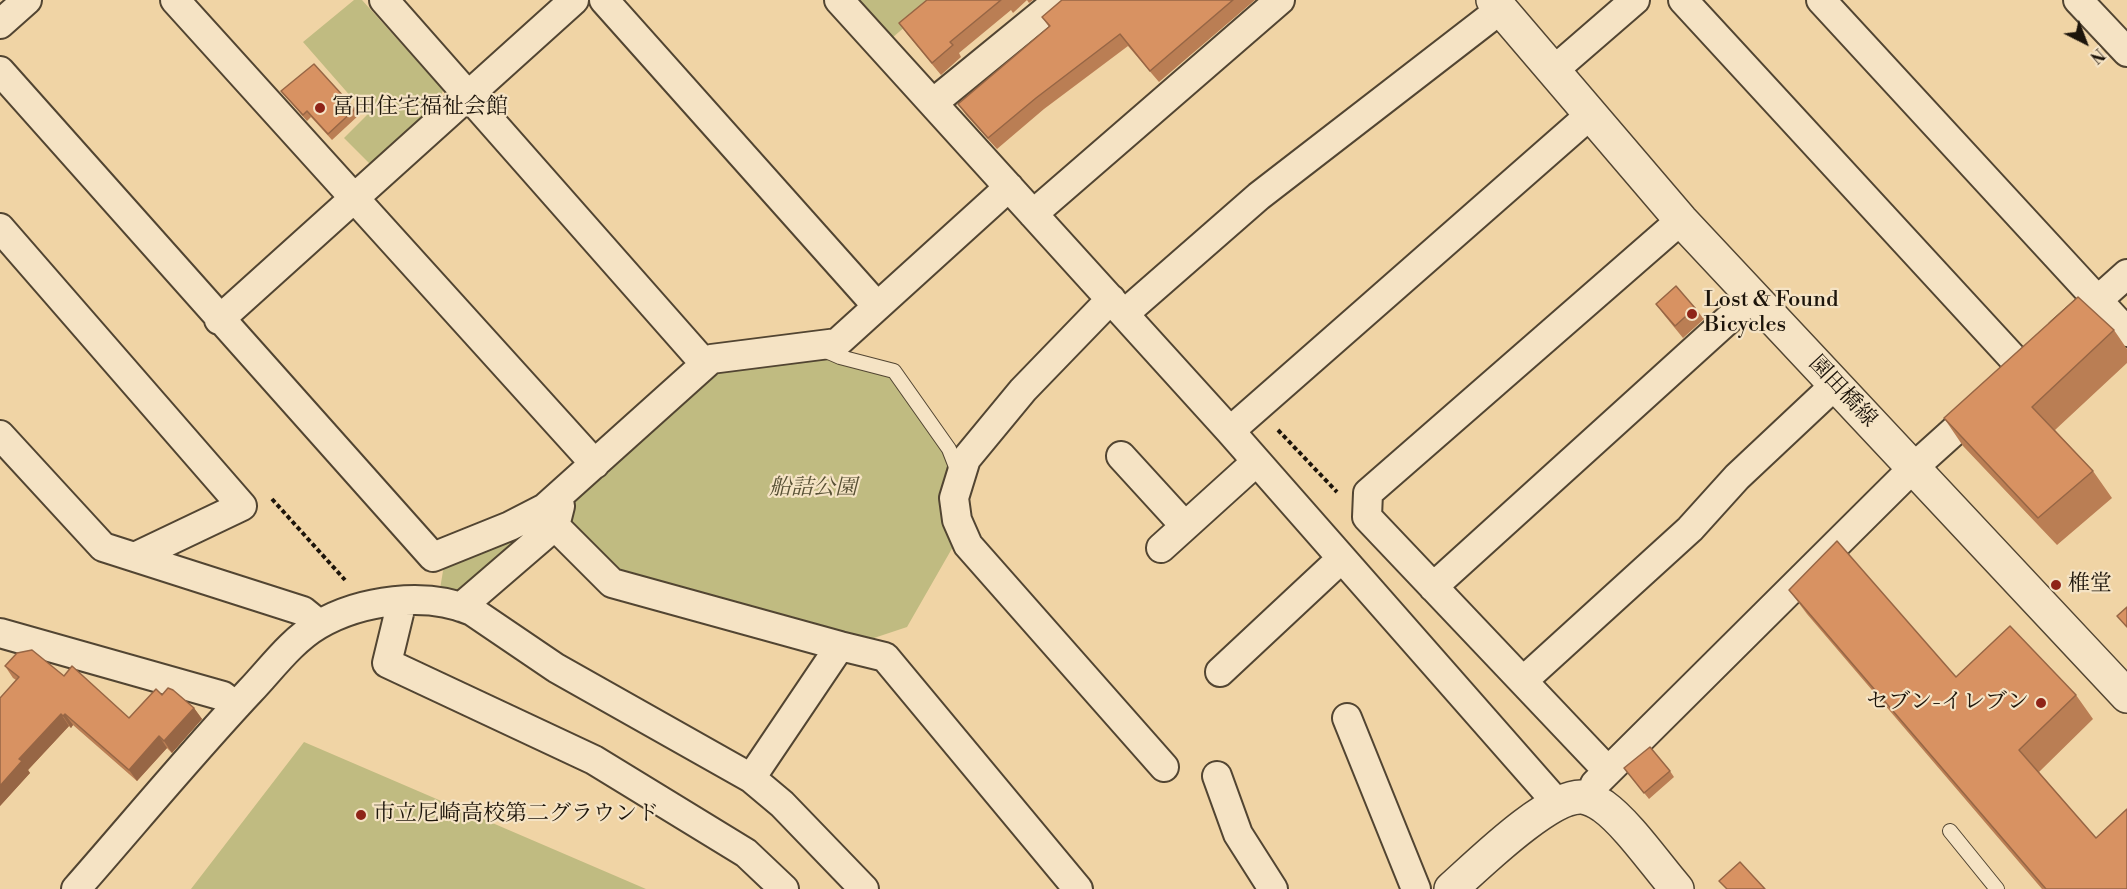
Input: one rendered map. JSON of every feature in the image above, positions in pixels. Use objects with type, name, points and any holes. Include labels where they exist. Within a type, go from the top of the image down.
[{"type":"street","points":[[0,24],[27,0]]},
{"type":"street","points":[[175,0],[595,464]]},
{"type":"street","points":[[384,0],[705,364]]},
{"type":"street","points":[[219,320],[574,0]]},
{"type":"street","points":[[604,0],[877,306]]},
{"type":"street","points":[[839,0],[1230,431],[1341,559],[1569,801]]},
{"type":"street","points":[[933,104],[1059,0]]},
{"type":"street","points":[[1033,214],[1280,0]]},
{"type":"street","points":[[1553,71],[1635,0]]},
{"type":"street","points":[[1683,0],[2022,368]]},
{"type":"street","points":[[1821,0],[2127,332]]},
{"type":"street","points":[[2078,0],[2127,52]]},
{"type":"street","points":[[1164,767],[968,545],[957,520],[954,498],[958,478],[966,459],[1023,390],[1117,306],[1259,196],[1497,5]]},
{"type":"street","name":"園田橋線","points":[[1497,5],[1680,220],[2127,696]]},
{"type":"street","points":[[0,71],[219,320],[433,557],[510,526],[545,508],[711,358],[837,343],[1009,187]]},
{"type":"street","points":[[1230,431],[1590,114]]},
{"type":"street","points":[[1608,771],[1367,517],[1366,502],[1368,493],[1680,220]]},
{"type":"street","points":[[0,228],[242,506],[137,556]]},
{"type":"street","points":[[1451,889],[1524,825],[1569,801],[1608,771],[1913,468],[2127,274]]},
{"type":"street","points":[[1433,587],[1753,297]]},
{"type":"street","points":[[1524,680],[1690,530],[1737,477],[1835,385]]},
{"type":"street","points":[[0,435],[103,547],[303,611],[319,624]]},
{"type":"street","points":[[1121,456],[1185,526]]},
{"type":"street","points":[[1161,548],[1256,462]]},
{"type":"street","points":[[461,607],[555,526],[563,493]]},
{"type":"street","points":[[555,526],[612,583],[885,657],[1078,889]]},
{"type":"street","points":[[1220,672],[1341,559]]},
{"type":"street","points":[[402,601],[387,663],[594,760],[746,853],[784,889]]},
{"type":"street","points":[[76,889],[236,706],[293,645],[319,624],[368,606],[402,601],[461,607],[556,668],[751,778],[782,804],[864,889]]},
{"type":"street","points":[[1,635],[223,696],[236,706]]},
{"type":"street","points":[[751,778],[840,646]]},
{"type":"street","points":[[1347,718],[1416,889]]},
{"type":"street","points":[[1216,776],[1238,834],[1273,889]]},
{"type":"street","points":[[1569,801],[1591,799],[1611,813],[1677,889]]},
{"type":"lane","points":[[814,346],[840,357],[894,371],[949,449],[958,478]]},
{"type":"lane","points":[[1950,831],[1997,889]]},
{"type":"path","points":[[1257,407],[1351,507],[1366,502]]},
{"type":"path","points":[[242,506],[274,499],[368,606]]},
{"type":"green space","points":[[354,0],[362,0],[443,90],[438,106],[370,164],[344,138],[367,115],[303,42]]},
{"type":"green space","points":[[859,0],[936,0],[892,38]]},
{"type":"green space","name":"船詰公園","points":[[844,352],[896,368],[955,451],[954,545],[907,627],[871,639],[616,577],[569,529],[570,506],[718,370]]},
{"type":"green space","points":[[541,519],[459,598],[439,595],[444,565]]},
{"type":"green space","name":"市立尼崎高校第二グラウンド","points":[[304,742],[646,889],[191,889]]},
{"type":"building","points":[[927,0],[1001,0],[950,42],[953,45],[932,63],[899,23]]},
{"type":"building","points":[[1062,0],[1233,0],[1150,71],[1120,34],[988,138],[958,104],[1050,26],[1042,17]]},
{"type":"building","name":"冨田住宅福祉会館","points":[[314,64],[355,109],[328,134],[307,111],[303,115],[281,91]]},
{"type":"building","points":[[1676,286],[1695,308],[1675,326],[1656,304]]},
{"type":"building","points":[[2078,297],[2114,330],[2032,407],[2093,471],[2038,518],[1944,418]]},
{"type":"building","points":[[1837,541],[1956,677],[2010,626],[2076,695],[2019,750],[2096,838],[2127,809],[2127,889],[2046,889],[1789,590]]},
{"type":"building","points":[[2127,607],[2127,627],[2117,616]]},
{"type":"building","points":[[32,650],[64,676],[72,666],[129,718],[156,689],[162,695],[168,688],[173,690],[194,708],[164,741],[159,736],[129,770],[65,714],[63,716],[61,714],[19,759],[22,761],[0,786],[0,698],[19,677],[5,666],[17,653]]},
{"type":"building","points":[[1650,747],[1670,771],[1644,793],[1624,768]]},
{"type":"building","points":[[1740,862],[1765,889],[1727,889],[1719,881]]},
{"type":"place","name":"冨田住宅福祉会館","points":[[320,108]]},
{"type":"place","name":"Lost & Found Bicycles","points":[[1692,314]]},
{"type":"place","name":"椎堂","points":[[2056,585]]},
{"type":"place","name":"セブン-イレブン","points":[[2041,703]]},
{"type":"place","name":"市立尼崎高校第二グラウンド","points":[[361,815]]}]
